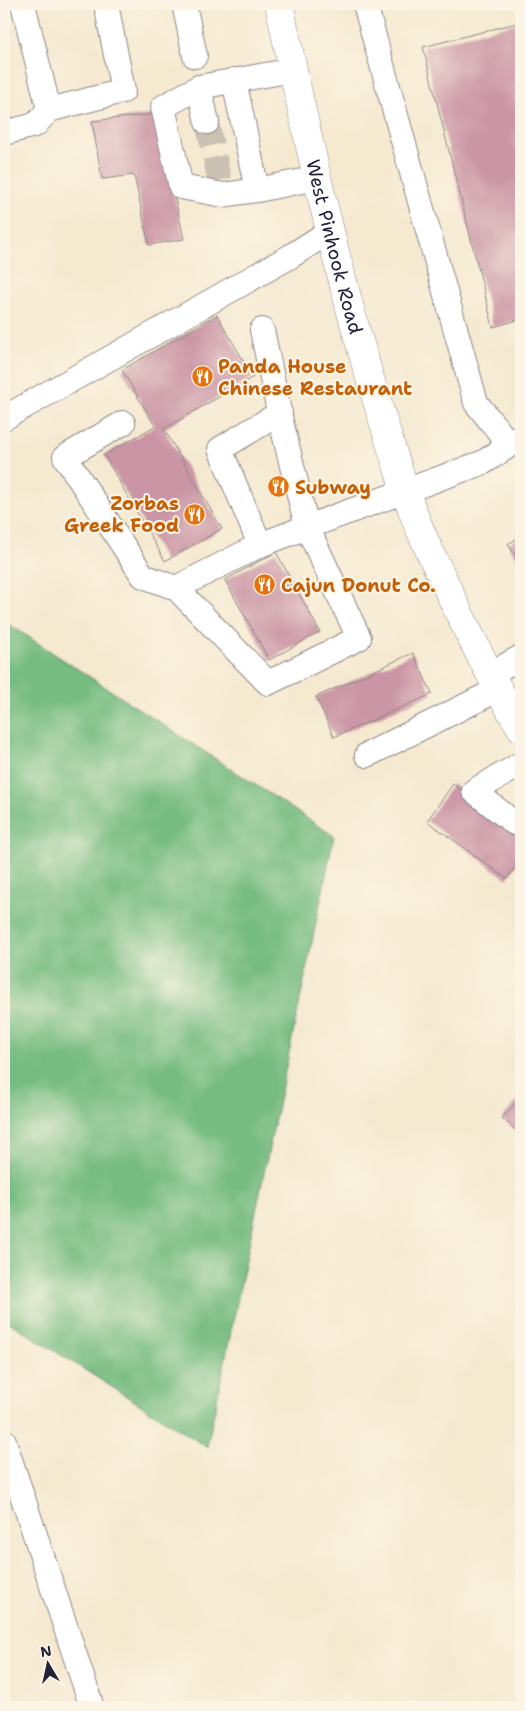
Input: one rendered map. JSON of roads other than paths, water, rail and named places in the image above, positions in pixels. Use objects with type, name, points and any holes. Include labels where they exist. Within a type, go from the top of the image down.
[{"type":"main road","name":"West Pinhook Road","points":[[279,4],[330,231],[370,378],[406,491],[419,526],[447,589],[494,681],[521,728]]},
{"type":"street","points":[[23,4],[49,110]]},
{"type":"street","points":[[4,133],[34,125],[49,110],[123,91],[106,4]]},
{"type":"street","points":[[184,4],[195,56]]},
{"type":"street","points":[[176,588],[260,545],[484,462],[516,440],[476,403],[365,4]]},
{"type":"street","points":[[293,70],[200,87],[163,107],[181,187],[257,190],[317,178]]},
{"type":"street","points":[[234,80],[257,190]]},
{"type":"street","points":[[200,87],[207,122]]},
{"type":"street","points":[[4,418],[291,256],[330,231]]},
{"type":"street","points":[[123,423],[66,457],[144,576],[176,588],[268,683],[359,638],[307,527],[262,330]]},
{"type":"street","points":[[260,545],[220,449],[280,414]]},
{"type":"street","points":[[367,754],[494,681],[521,657]]},
{"type":"street","points":[[521,764],[474,791],[514,822],[521,819]]},
{"type":"street","points":[[4,1441],[92,1707]]},
{"type":"tunnel","points":[[207,122],[220,182]]},
{"type":"place","name":"Panda House Chinese Restaurant","points":[[202,377]]},
{"type":"place","name":"Subway","points":[[279,487]]},
{"type":"place","name":"Zorbas Greek Food","points":[[195,514]]},
{"type":"place","name":"Cajun Donut Co.","points":[[265,585]]}]
